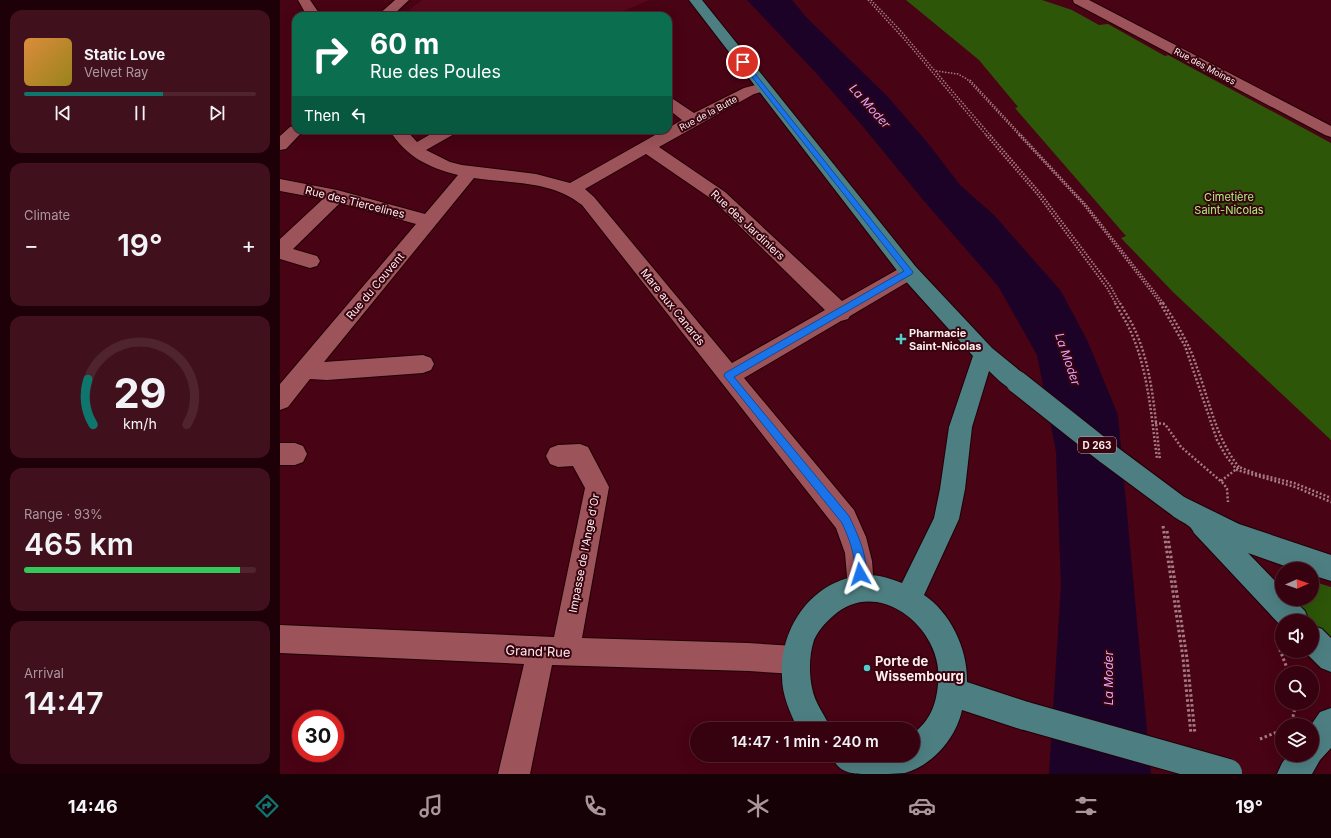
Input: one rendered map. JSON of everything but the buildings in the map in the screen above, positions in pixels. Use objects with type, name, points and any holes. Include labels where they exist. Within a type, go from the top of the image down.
[{"type":"main road","name":"D 263","points":[[695,0],[909,272],[984,354],[1108,454],[1175,516],[1287,614]]},
{"type":"main road","points":[[908,599],[946,518],[952,492],[963,417],[984,354]]},
{"type":"main road","name":"D 263","points":[[1175,516],[1275,551],[1331,568]]},
{"type":"main road","points":[[810,722],[807,718],[796,690],[795,660],[802,633],[817,611],[837,595],[861,588],[877,588],[892,592],[908,599],[928,615],[943,637],[952,664],[952,692],[944,720],[929,742],[920,750]]},
{"type":"main road","points":[[1319,646],[1331,658]]},
{"type":"main road","points":[[952,692],[1026,716],[1231,773]]},
{"type":"main road","points":[[1319,739],[1331,723]]},
{"type":"main road","points":[[873,762],[889,762]]},
{"type":"main road","points":[[1293,774],[1302,762]]},
{"type":"street","points":[[304,0],[312,12]]},
{"type":"street","points":[[389,12],[403,0]]},
{"type":"street","name":"Rue des Moines","points":[[1079,0],[1331,132]]},
{"type":"street","name":"Rue de la Butte","points":[[672,133],[749,91],[763,87]]},
{"type":"street","points":[[672,105],[693,120]]},
{"type":"street","points":[[280,145],[292,134]]},
{"type":"street","name":"Mare aux Canards","points":[[401,134],[415,150],[429,160],[448,167],[470,172],[544,181],[572,189],[588,201],[845,519],[853,535],[860,559],[861,588]]},
{"type":"street","points":[[415,150],[443,134]]},
{"type":"street","name":"Rue de la Butte","points":[[572,189],[670,134]]},
{"type":"street","name":"Rue des Jardiniers","points":[[648,147],[719,196],[841,312]]},
{"type":"street","name":"Rue du Couvent","points":[[280,400],[470,172]]},
{"type":"street","name":"Rue des Tiercelines","points":[[280,184],[337,196],[429,221]]},
{"type":"street","points":[[310,261],[280,251],[337,196]]},
{"type":"street","points":[[728,376],[909,272]]},
{"type":"street","points":[[306,370],[327,371],[423,364]]},
{"type":"street","name":"Impasse de l'Ange d'Or","points":[[553,652],[597,487],[580,455],[558,456]]},
{"type":"street","name":"Grand'Rue","points":[[280,639],[553,652],[748,656],[795,660]]},
{"type":"street","points":[[514,774],[553,652]]},
{"type":"path","points":[[868,0],[1038,195],[1107,288],[1123,316],[1135,345],[1155,423],[1157,461]]},
{"type":"path","points":[[871,0],[1041,194],[1111,288],[1124,308],[1140,345],[1150,385],[1161,463]]},
{"type":"path","points":[[930,70],[958,74],[967,79],[1084,205],[1135,269],[1161,304],[1185,346],[1218,440],[1226,456],[1238,468],[1257,477],[1295,487],[1331,502]]},
{"type":"path","points":[[1155,423],[1165,424],[1181,447],[1221,481],[1228,491],[1228,510]]},
{"type":"path","points":[[1221,481],[1238,468]]},
{"type":"path","points":[[1238,468],[1294,483],[1331,498]]},
{"type":"path","points":[[1175,516],[1183,658],[1191,739]]},
{"type":"path","points":[[1175,516],[1187,658],[1196,740]]},
{"type":"path","points":[[1260,739],[1275,733]]},
{"type":"shaded area","points":[[422,0],[650,0],[621,12],[407,12]]},
{"type":"green space","name":"Cimetière Saint-Nicolas","points":[[906,0],[1042,0],[1072,10],[1099,25],[1108,24],[1165,56],[1168,55],[1331,143],[1331,440],[1174,293],[1121,238],[1126,236],[1015,108],[1018,107],[979,60]]},
{"type":"green space","points":[[1319,583],[1331,587],[1331,640],[1319,632],[1319,614],[1302,614],[1295,606],[1319,606]]},
{"type":"water","name":"La Moder","points":[[747,0],[792,0],[806,17],[887,96],[927,142],[960,185],[994,215],[1061,291],[1088,342],[1118,415],[1151,774],[1049,774],[1061,585],[1056,452],[1037,355],[998,286],[924,201],[860,123],[816,73]]},
{"type":"place","name":"Pharmacie Saint-Nicolas","points":[[901,339]]},
{"type":"place","name":"Porte de Wissembourg","points":[[867,668]]},
{"type":"route","points":[[743,62],[909,272],[728,376],[845,519],[853,535],[860,559],[860,574]]}]
